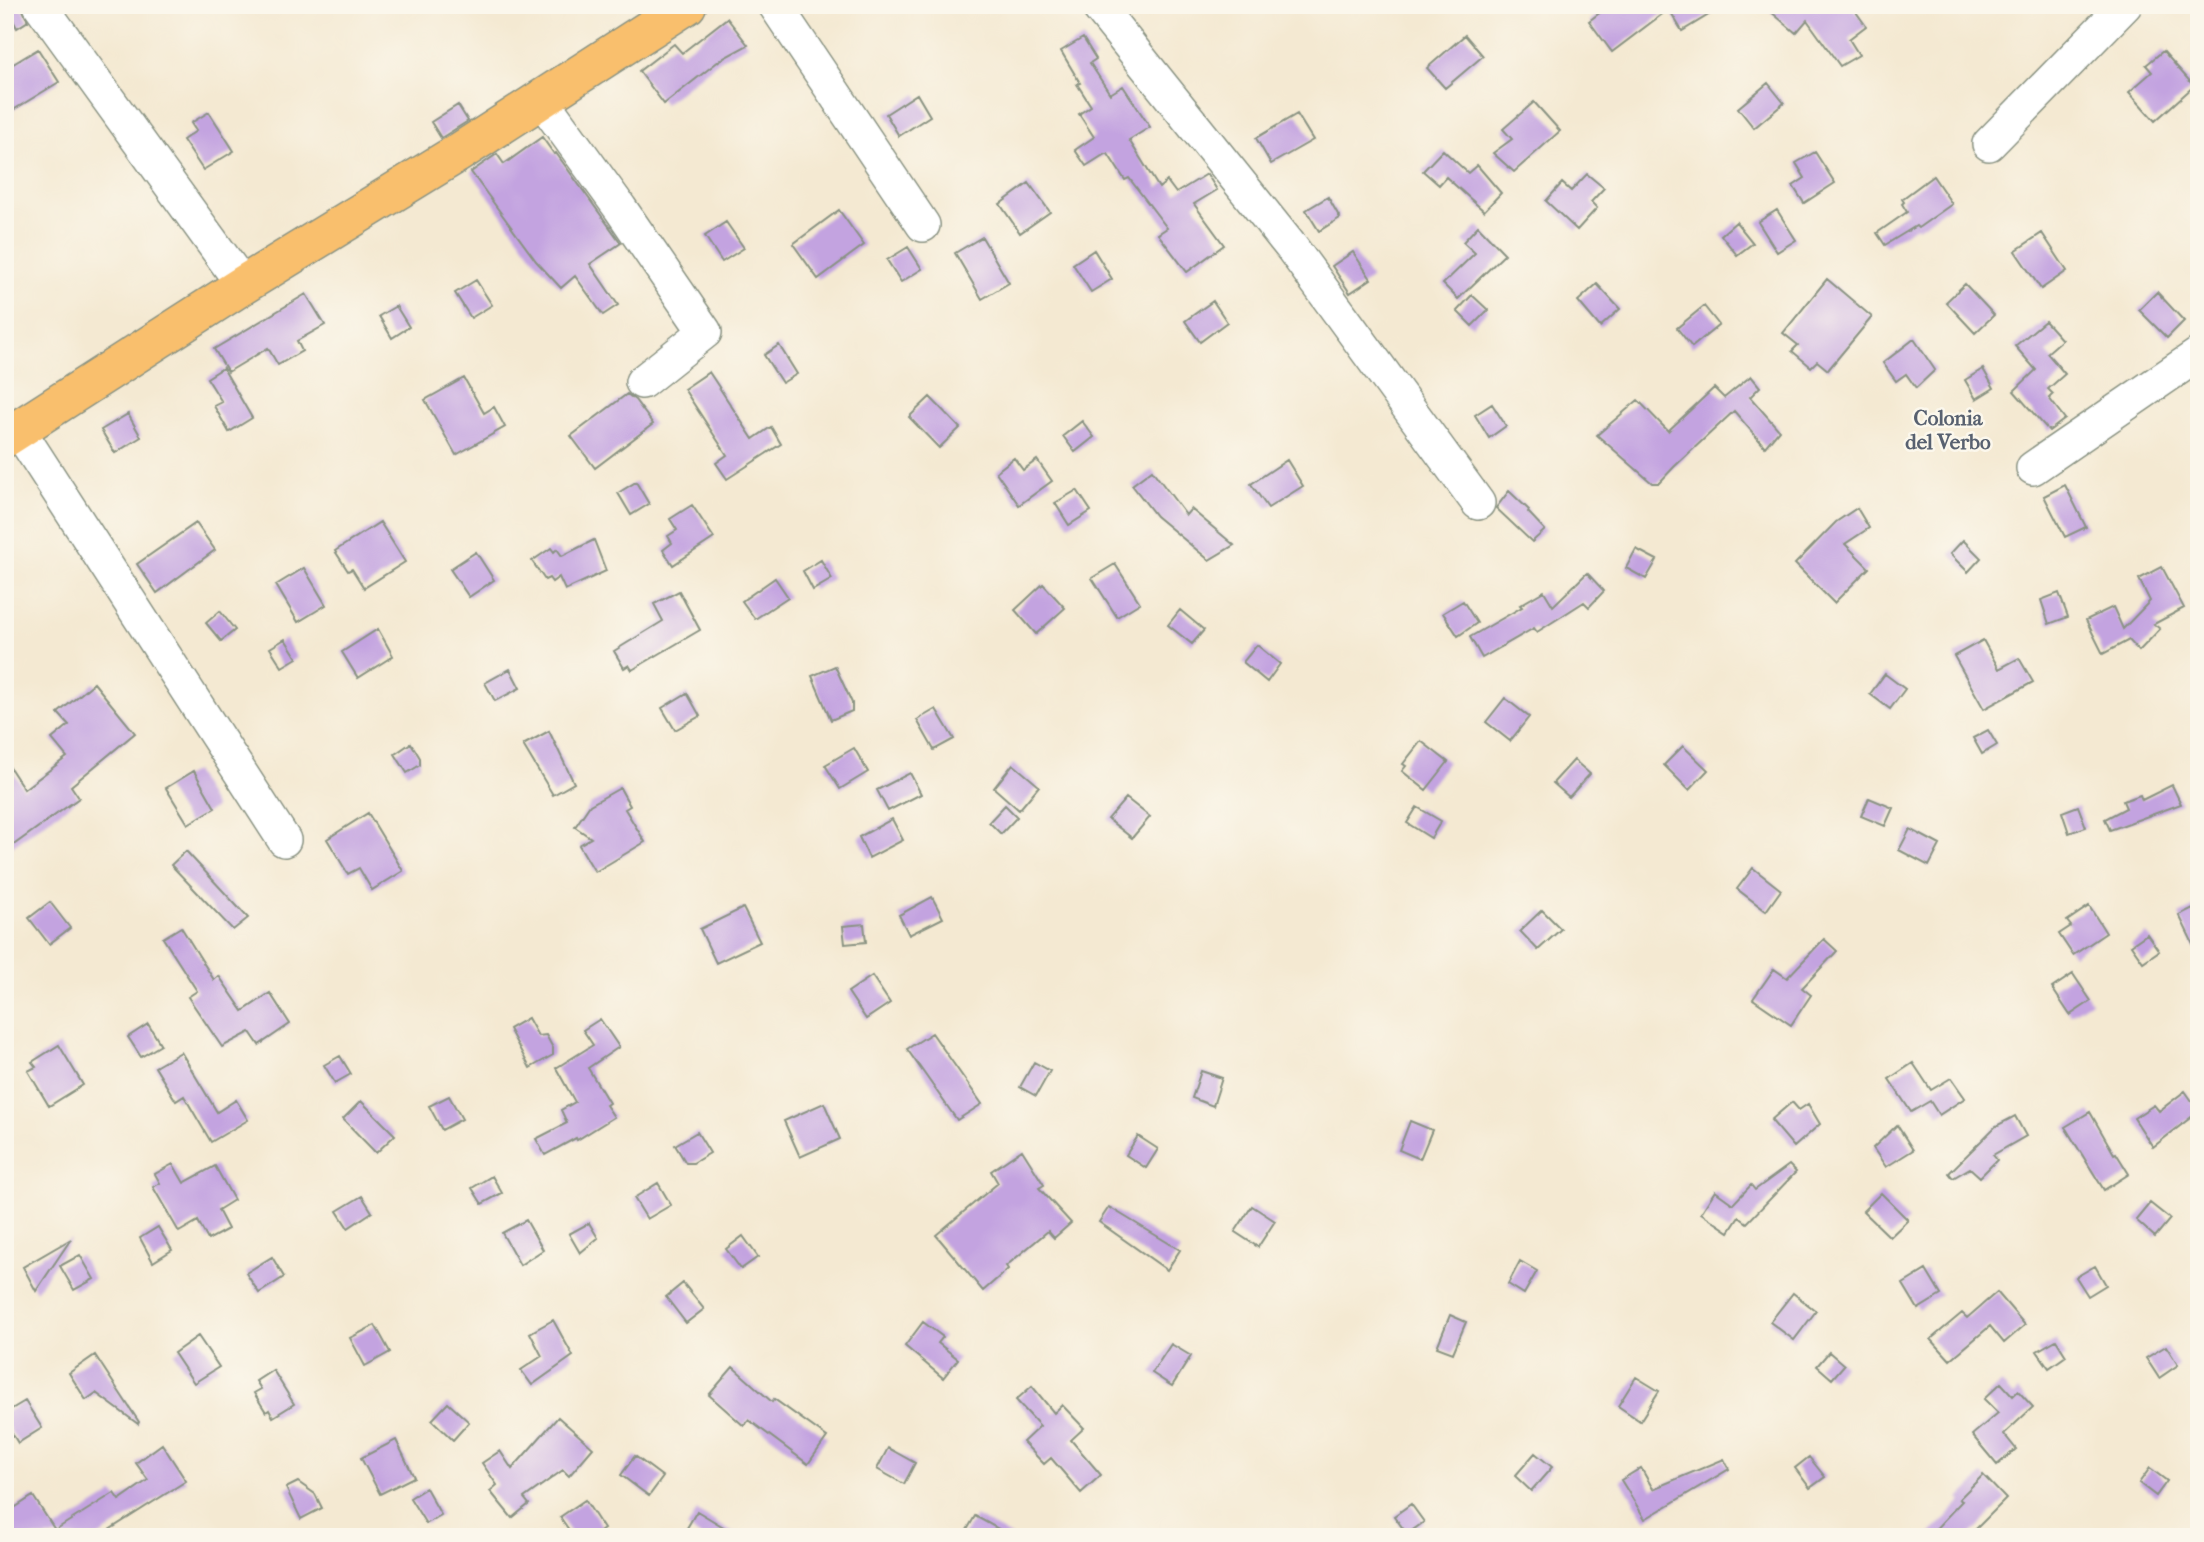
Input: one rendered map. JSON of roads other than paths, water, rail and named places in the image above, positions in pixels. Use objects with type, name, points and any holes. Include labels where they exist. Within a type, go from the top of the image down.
[{"type":"highway","points":[[12,433],[243,285],[458,153],[684,6]]},
{"type":"street","points":[[40,5],[243,285]]},
{"type":"street","points":[[775,5],[923,225]]},
{"type":"street","points":[[1097,5],[1292,248],[1478,503]]},
{"type":"street","points":[[1990,144],[2125,5]]},
{"type":"street","points":[[541,99],[705,332],[642,382]]},
{"type":"street","points":[[2033,468],[2199,354]]},
{"type":"street","points":[[12,433],[284,839]]},
{"type":"district","name":"Colonia del Verbo","points":[[1948,430]]}]
